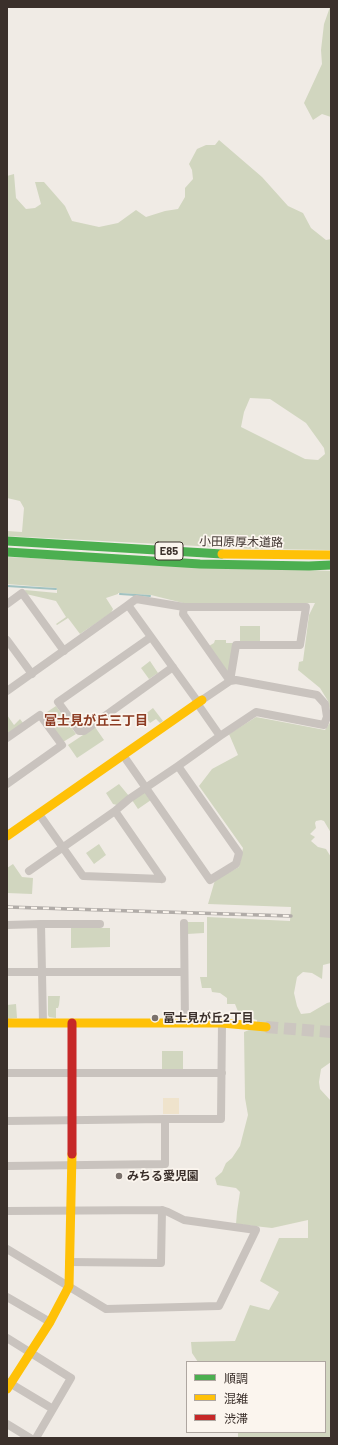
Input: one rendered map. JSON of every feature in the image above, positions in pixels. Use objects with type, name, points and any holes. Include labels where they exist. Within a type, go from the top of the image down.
[{"type":"main road","name":"小田原厚木道路","points":[[7,541],[213,554],[331,556]]},
{"type":"main road","name":"小田原厚木道路","points":[[7,552],[200,564],[331,565]]},
{"type":"main road","points":[[7,836],[199,702]]},
{"type":"main road","points":[[7,1022],[222,1023],[266,1026]]},
{"type":"main road","points":[[8,1385],[50,1322],[69,1286],[72,1165],[72,1023]]},
{"type":"street","points":[[7,604],[22,593],[64,651]]},
{"type":"street","points":[[7,691],[136,599],[184,607],[306,607],[300,644],[236,645],[230,681]]},
{"type":"street","points":[[128,605],[199,702],[220,736]]},
{"type":"street","points":[[184,607],[183,614],[230,681]]},
{"type":"street","points":[[151,637],[58,702],[79,731],[84,730],[173,667]]},
{"type":"street","points":[[7,640],[32,674]]},
{"type":"street","points":[[29,871],[256,712],[324,725],[327,717],[325,704],[317,695],[236,680],[230,681],[199,702]]},
{"type":"street","points":[[7,738],[40,715],[62,745],[7,783]]},
{"type":"street","points":[[122,755],[210,880],[236,864],[239,853],[178,766]]},
{"type":"street","points":[[39,814],[83,876],[162,879],[115,811]]},
{"type":"street","points":[[184,923],[185,1023]]},
{"type":"street","points":[[41,924],[43,1022]]},
{"type":"street","points":[[7,925],[100,924]]},
{"type":"street","points":[[7,972],[184,972]]},
{"type":"street","points":[[7,1121],[222,1119],[222,1023]]},
{"type":"street","points":[[7,1073],[222,1073]]},
{"type":"street","points":[[7,1166],[165,1164],[165,1119]]},
{"type":"street","points":[[69,1262],[161,1263],[162,1210]]},
{"type":"street","points":[[7,1211],[162,1210],[184,1220],[256,1230],[219,1306],[106,1309],[7,1249]]},
{"type":"street","points":[[7,1297],[50,1322]]},
{"type":"street","points":[[7,1338],[71,1378],[36,1438]]},
{"type":"street","points":[[8,1385],[53,1409]]},
{"type":"street","points":[[7,1424],[30,1438]]},
{"type":"green space","points":[[330,7],[331,117],[322,114],[313,120],[304,103],[322,64],[321,50],[324,24]]},
{"type":"green space","points":[[219,140],[262,177],[288,206],[303,213],[311,228],[326,240],[331,239],[331,550],[255,549],[7,536],[7,531],[22,532],[24,508],[20,501],[7,498],[7,176],[14,174],[16,198],[26,209],[35,208],[41,204],[35,182],[44,182],[65,206],[72,221],[99,227],[118,223],[136,210],[146,217],[165,211],[178,209],[185,197],[185,188],[193,179],[192,170],[189,164],[197,149],[206,145],[215,145]],"holes":[[[250,398],[270,399],[306,423],[324,448],[325,454],[318,460],[305,459],[241,427],[244,412]]]},
{"type":"green space","points":[[7,557],[331,571],[331,716],[328,701],[320,688],[298,670],[299,662],[303,661],[309,615],[315,603],[183,603],[151,595],[118,593],[106,598],[113,609],[111,613],[80,634],[68,618],[57,625],[56,624],[66,617],[56,601],[26,594],[25,590],[57,593],[57,588],[7,584]]},
{"type":"green space","points":[[240,626],[260,626],[260,641],[240,641]]},
{"type":"green space","points":[[215,640],[226,640],[226,643],[233,643],[229,674],[209,646],[214,643]]},
{"type":"green space","points":[[150,661],[158,673],[149,679],[141,668]]},
{"type":"green space","points":[[56,706],[76,734],[63,742],[44,714]]},
{"type":"green space","points":[[153,708],[163,721],[160,723],[156,719],[150,723],[144,715]]},
{"type":"green space","points":[[7,715],[14,725],[20,719],[23,723],[7,734]]},
{"type":"green space","points":[[256,717],[325,730],[331,721],[331,833],[324,821],[321,820],[316,821],[316,828],[310,834],[315,837],[311,841],[318,847],[326,849],[331,857],[331,963],[323,965],[322,979],[312,973],[303,972],[297,977],[294,993],[297,1006],[301,1014],[310,1013],[331,1002],[331,1062],[321,1069],[319,1082],[320,1089],[331,1101],[331,1438],[238,1438],[238,1433],[326,1433],[326,1361],[197,1361],[192,1353],[191,1342],[235,1341],[250,1305],[269,1310],[279,1292],[260,1281],[279,1238],[308,1238],[308,1220],[272,1228],[236,1224],[240,1192],[236,1188],[217,1185],[215,1178],[222,1172],[226,1163],[232,1158],[240,1146],[248,1115],[245,1098],[244,1032],[257,1029],[257,1020],[239,1014],[235,1004],[227,1004],[227,998],[220,993],[212,992],[211,988],[202,988],[200,977],[207,977],[207,917],[290,921],[291,907],[208,904],[215,880],[239,867],[243,848],[199,786],[212,769],[238,755],[229,734]]},
{"type":"green space","points":[[95,727],[104,740],[77,758],[68,745]]},
{"type":"green space","points":[[119,784],[129,796],[117,805],[113,804],[106,793]]},
{"type":"green space","points":[[145,792],[151,800],[138,809],[132,800]]},
{"type":"green space","points":[[99,844],[106,855],[94,864],[86,853]]},
{"type":"green space","points":[[13,864],[22,877],[33,878],[32,894],[7,893],[7,868]]},
{"type":"green space","points":[[187,922],[204,922],[204,933],[187,934]]},
{"type":"green space","points":[[71,928],[110,928],[110,947],[71,948]]},
{"type":"green space","points":[[48,996],[60,996],[58,1008],[56,1008],[56,1018],[49,1017],[48,1015]]},
{"type":"green space","points":[[16,1004],[17,1018],[7,1019],[7,1005]]},
{"type":"green space","points":[[162,1051],[183,1051],[183,1069],[162,1069]]},
{"type":"sand","points":[[163,1098],[179,1098],[179,1114],[163,1114]]},
{"type":"waterway","points":[[7,586],[56,589]]},
{"type":"waterway","points":[[120,594],[150,596]]},
{"type":"tunnel","points":[[266,1027],[331,1032]]},
{"type":"railway","points":[[7,907],[291,916]]},
{"type":"traffic: fast","points":[[7,541],[222,554]]},
{"type":"traffic: fast","points":[[7,552],[200,564],[331,565]]},
{"type":"traffic: slow","points":[[222,554],[331,555]]},
{"type":"traffic: slow","points":[[7,836],[202,700]]},
{"type":"traffic: slow","points":[[7,1023],[222,1023],[266,1027]]},
{"type":"traffic: slow","points":[[7,1389],[50,1322],[69,1286],[72,1154]]},
{"type":"traffic: jam","points":[[72,1023],[72,1154]]},
{"type":"place","name":"富士見が丘2丁目","points":[[155,1018]]},
{"type":"place","name":"みちる愛児園","points":[[119,1176]]},
{"type":"district","name":"富士見が丘三丁目","points":[[96,721]]}]
